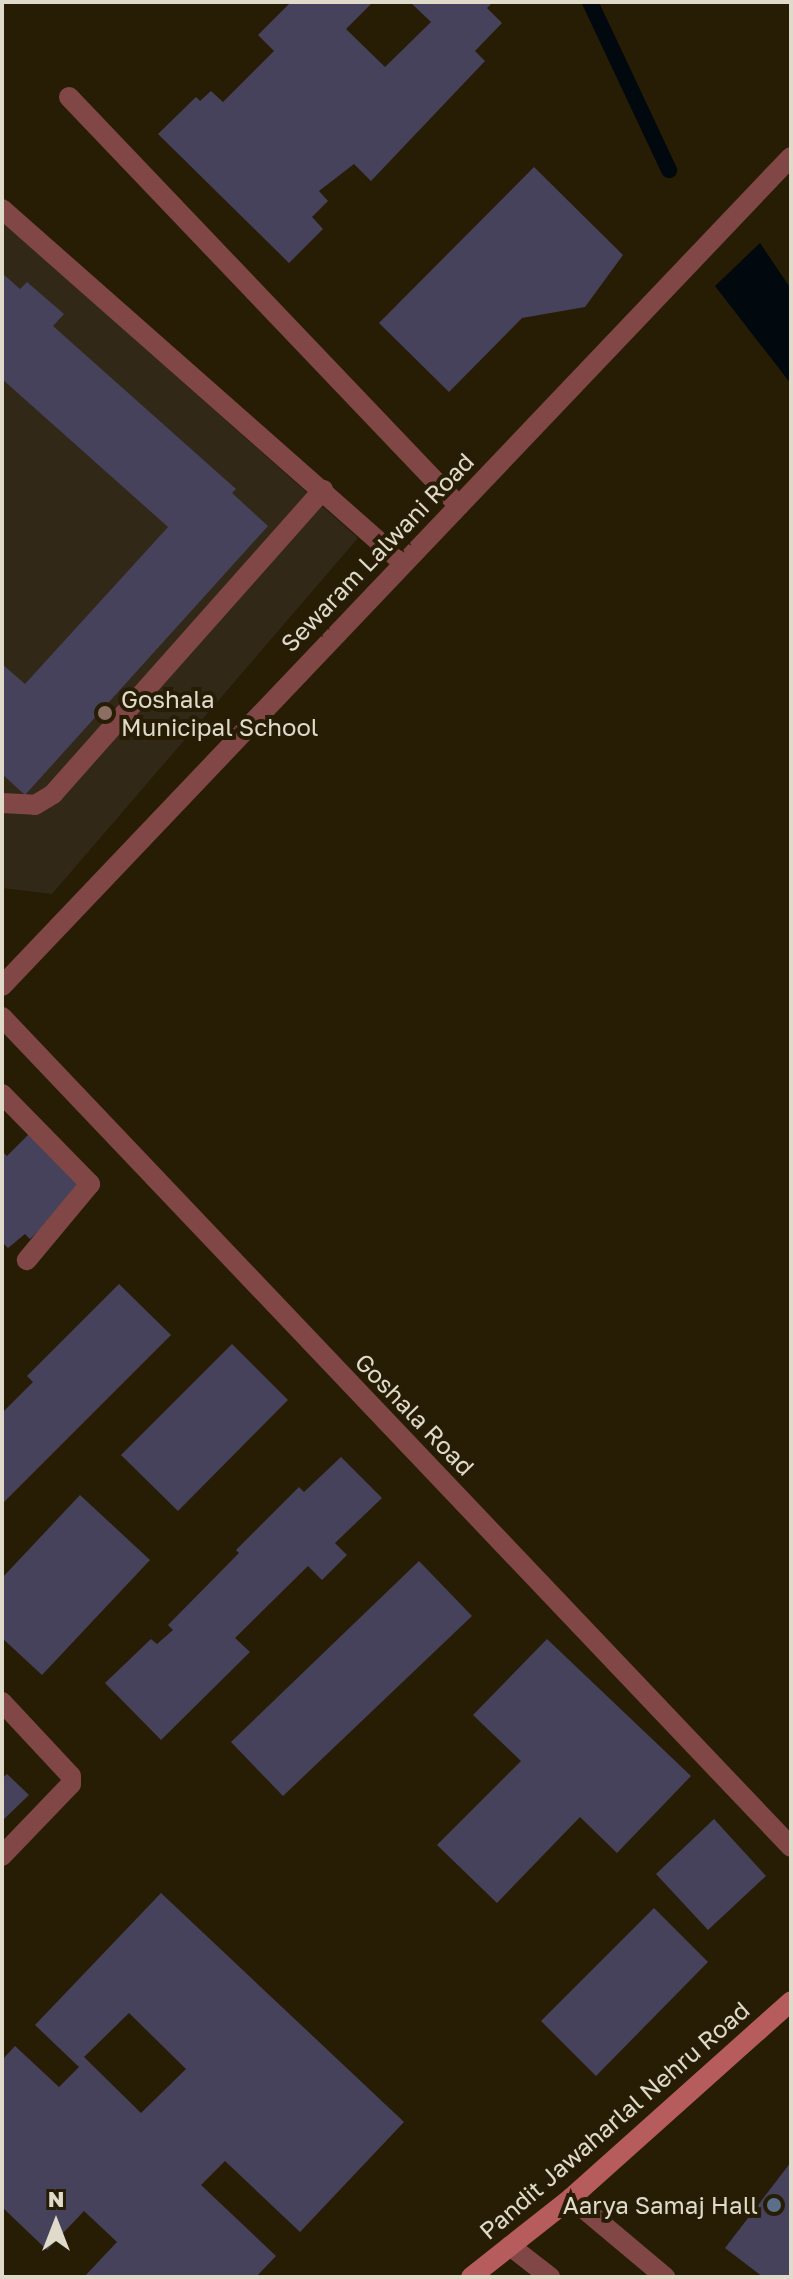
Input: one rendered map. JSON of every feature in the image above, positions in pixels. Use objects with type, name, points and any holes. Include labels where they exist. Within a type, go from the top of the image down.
[{"type":"street","points":[[69,97],[459,506]]},
{"type":"street","name":"Sewaram Lalwani Road","points":[[2,986],[401,561],[459,506],[791,157]]},
{"type":"street","points":[[2,209],[401,561]]},
{"type":"street","points":[[2,803],[35,805],[53,794],[323,490]]},
{"type":"street","name":"Goshala Road","points":[[5,1025],[791,1847]]},
{"type":"street","points":[[2,1094],[90,1184],[27,1260]]},
{"type":"street","points":[[2,1702],[71,1776],[71,1784],[2,1856]]},
{"type":"street","name":"Pandit Jawaharlal Nehru Road","points":[[471,2277],[571,2198],[791,2001]]},
{"type":"street","points":[[571,2198],[665,2277]]},
{"type":"street","points":[[510,2246],[550,2277]]},
{"type":"shaded area","name":"Goshala Municipal School","points":[[2,221],[358,538],[52,894],[2,888]]},
{"type":"shaded area","points":[[760,243],[791,289],[791,384],[715,286]]},
{"type":"building","points":[[291,2],[373,2],[346,29],[385,67],[431,22],[410,2],[493,2],[487,8],[502,23],[475,51],[485,61],[371,181],[354,164],[319,191],[328,201],[312,217],[323,229],[289,263],[158,134],[196,97],[200,101],[211,91],[223,102],[274,51],[258,35]]},
{"type":"building","points":[[534,167],[623,255],[585,307],[522,318],[449,392],[379,323]]},
{"type":"building","points":[[2,273],[20,289],[27,282],[64,314],[53,326],[236,489],[232,493],[268,526],[25,795],[2,774],[2,664],[25,684],[168,527],[2,379]]},
{"type":"building","points":[[30,1133],[83,1188],[30,1239],[25,1234],[8,1248],[2,1242],[2,1151],[7,1156]]},
{"type":"building","points":[[119,1284],[171,1335],[2,1504],[2,1413],[33,1382],[27,1376]]},
{"type":"building","points":[[232,1344],[288,1400],[178,1511],[121,1455]]},
{"type":"building","points":[[341,1457],[382,1498],[335,1543],[347,1555],[322,1580],[308,1566],[235,1638],[250,1652],[161,1740],[105,1683],[151,1639],[157,1644],[173,1630],[168,1625],[239,1553],[236,1550],[299,1487],[304,1492]]},
{"type":"building","points":[[80,1495],[150,1560],[42,1675],[2,1638],[2,1578]]},
{"type":"building","points":[[419,1561],[472,1616],[283,1796],[231,1742]]},
{"type":"building","points":[[547,1639],[691,1776],[617,1853],[580,1817],[497,1903],[437,1845],[521,1761],[473,1715]]},
{"type":"building","points":[[7,1774],[29,1795],[2,1821],[2,1778]]},
{"type":"building","points":[[714,1819],[766,1876],[708,1930],[656,1874]]},
{"type":"building","points":[[161,1893],[404,2122],[300,2232],[225,2161],[201,2185],[276,2256],[256,2277],[84,2277],[117,2242],[84,2211],[47,2250],[2,2207],[2,2060],[15,2046],[59,2087],[79,2067],[35,2025]],"holes":[[[129,2013],[186,2069],[141,2113],[84,2057]]]},
{"type":"building","points":[[654,1908],[708,1962],[596,2076],[541,2021]]},
{"type":"building","name":"Aarya Samaj Hall","points":[[791,2162],[791,2277],[763,2277],[725,2248]]},
{"type":"waterway","points":[[590,2],[669,170]]},
{"type":"place","name":"Goshala Municipal School","points":[[105,713]]},
{"type":"place","name":"Aarya Samaj Hall","points":[[774,2205]]}]
